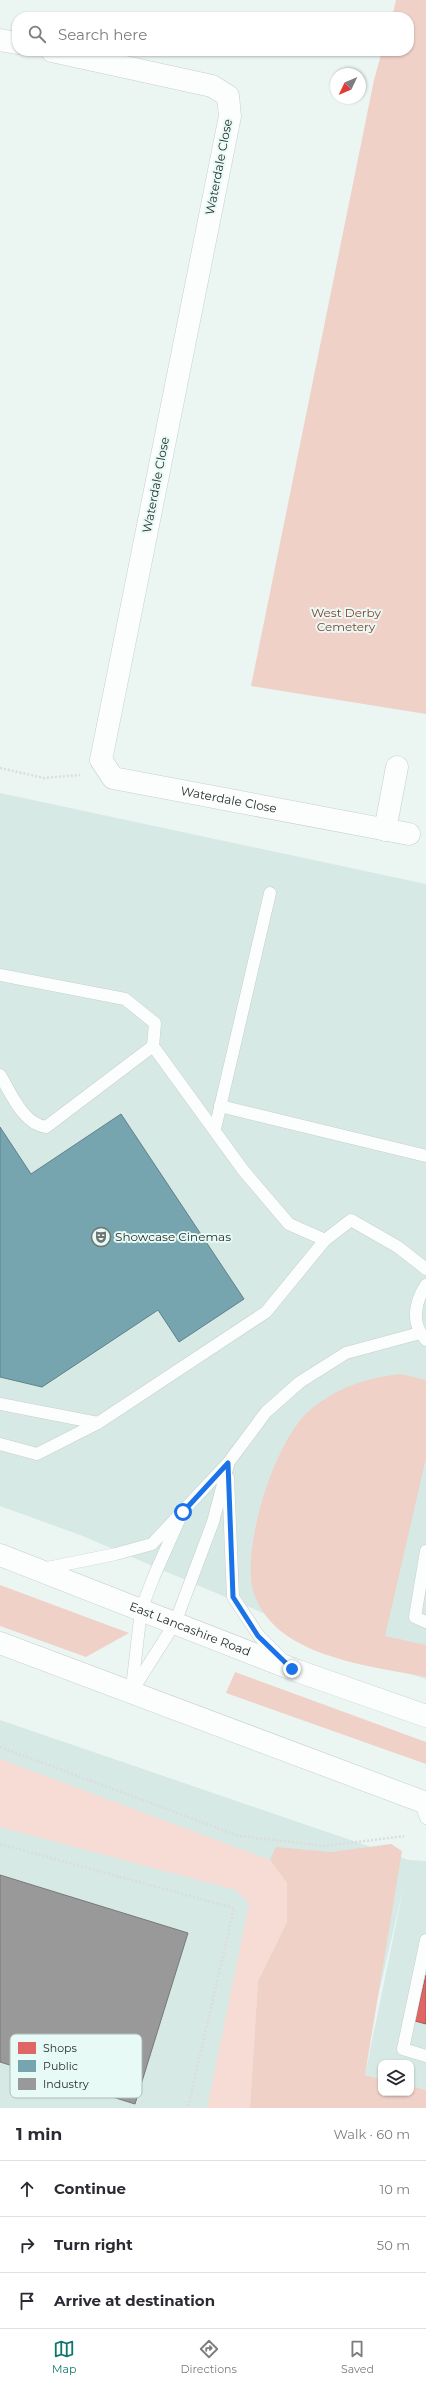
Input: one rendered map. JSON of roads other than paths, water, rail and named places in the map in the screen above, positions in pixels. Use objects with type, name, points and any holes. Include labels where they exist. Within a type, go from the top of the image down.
[{"type":"main road","points":[[0,40],[12,42]]},
{"type":"main road","name":"Waterdale Close","points":[[75,56],[212,86],[228,96],[230,116],[101,760],[113,778],[409,834]]},
{"type":"main road","points":[[385,830],[397,767]]},
{"type":"main road","name":"East Lancashire Road","points":[[0,1555],[292,1669],[426,1716]]},
{"type":"main road","points":[[0,1643],[132,1691],[424,1808]]},
{"type":"lane","points":[[215,1129],[270,893]]},
{"type":"lane","points":[[0,976],[125,999],[155,1023],[153,1046],[215,1129],[243,1170],[289,1224],[325,1240]]},
{"type":"lane","points":[[0,1075],[28,1120],[37,1126],[46,1126],[153,1046]]},
{"type":"lane","points":[[220,1106],[426,1156]]},
{"type":"lane","points":[[0,1444],[37,1454],[98,1423],[266,1312],[325,1240],[351,1220],[398,1248],[426,1269]]},
{"type":"lane","points":[[37,1570],[116,1554],[152,1544],[228,1463],[266,1412],[300,1382],[346,1353],[423,1337],[416,1312],[418,1298],[426,1285]]},
{"type":"lane","points":[[0,1404],[98,1423]]},
{"type":"lane","points":[[132,1691],[175,1623],[213,1522],[228,1463]]},
{"type":"lane","points":[[228,1463],[233,1597],[258,1636],[292,1669]]},
{"type":"lane","points":[[132,1691],[141,1610],[154,1576],[183,1512]]},
{"type":"lane","points":[[426,1551],[415,1617],[426,1622]]},
{"type":"lane","points":[[426,1940],[403,2049],[426,2056]]},
{"type":"place","name":"Showcase Cinemas","points":[[101,1237]]},
{"type":"park label","name":"West Derby Cemetery","points":[[346,620]]}]
